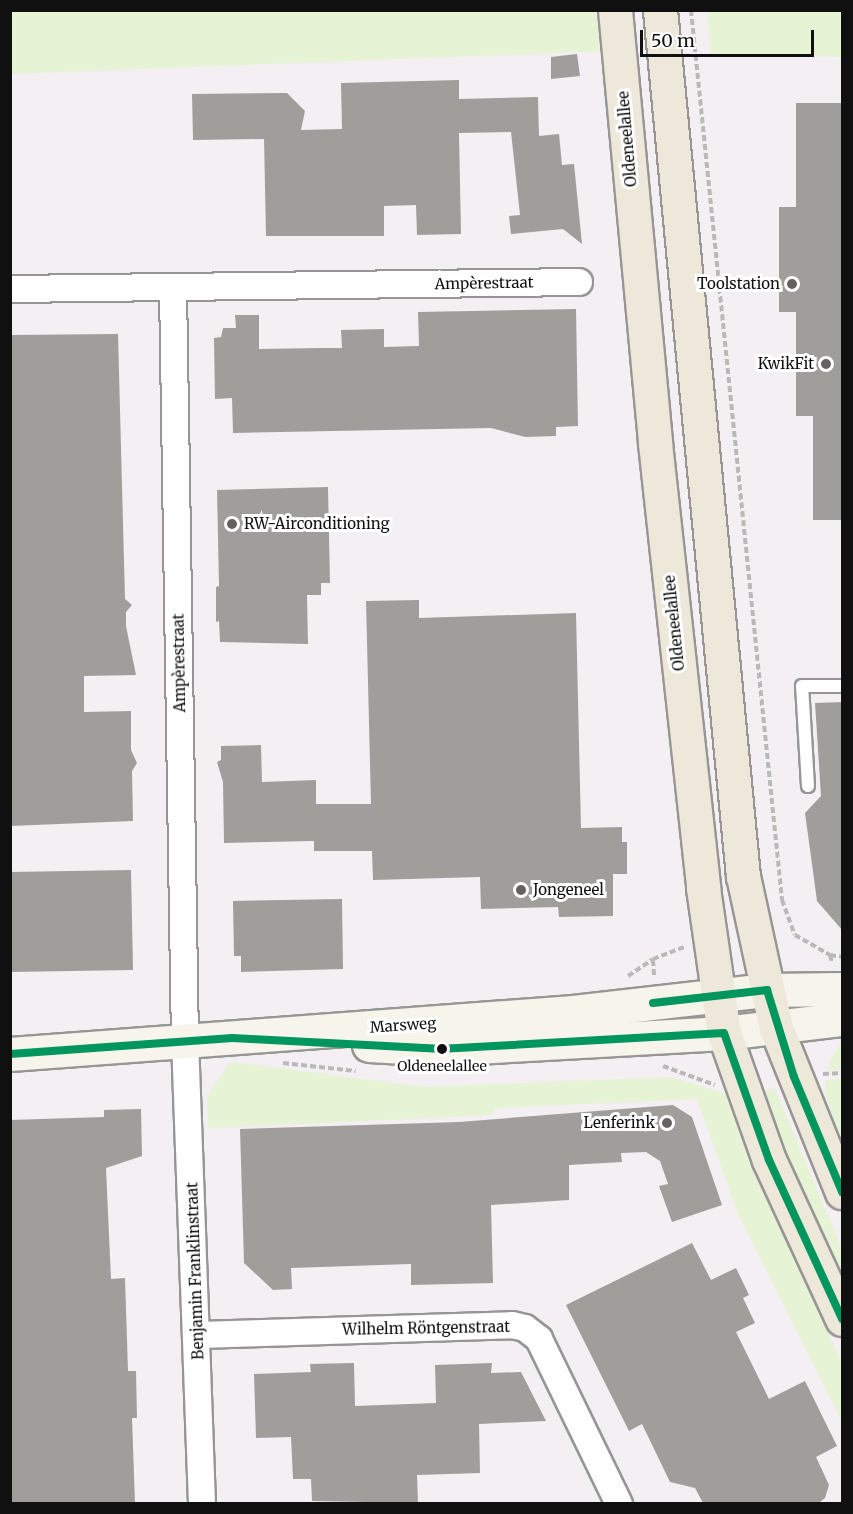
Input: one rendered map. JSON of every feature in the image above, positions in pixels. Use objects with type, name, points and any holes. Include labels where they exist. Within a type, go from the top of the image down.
[{"type":"main road","points":[[676,15],[743,876],[776,1028],[843,1192]]},
{"type":"main road","name":"Oldeneelallee","points":[[615,16],[655,443],[717,994],[724,1033],[769,1160],[843,1319]]},
{"type":"street","name":"Ampèrestraat","points":[[10,289],[579,282]]},
{"type":"street","name":"Ampèrestraat","points":[[173,287],[185,1040]]},
{"type":"street","name":"Marsweg","points":[[10,1054],[573,1012],[767,990],[842,989]]},
{"type":"street","name":"Marsweg","points":[[232,1038],[440,1049],[724,1033],[843,1019]]},
{"type":"street","name":"Benjamin Franklinstraat","points":[[185,1040],[199,1335],[202,1503]]},
{"type":"street","name":"Wilhelm Röntgenstraat","points":[[199,1335],[512,1325],[525,1328],[539,1339],[619,1503]]},
{"type":"lane","points":[[808,786],[802,686],[843,686]]},
{"type":"path","points":[[676,15],[782,900],[795,935]]},
{"type":"path","points":[[756,940],[795,935],[830,955],[843,957]]},
{"type":"path","points":[[620,982],[653,959],[710,940]]},
{"type":"path","points":[[830,955],[842,989]]},
{"type":"shaded area","points":[[11,11],[842,11],[842,1503],[11,1503]]},
{"type":"green space","points":[[10,11],[594,11],[607,51],[11,74]]},
{"type":"green space","points":[[707,11],[842,11],[842,57],[711,54]]},
{"type":"green space","points":[[842,1042],[842,1069],[828,1071],[831,1059]]},
{"type":"green space","points":[[230,1062],[425,1087],[671,1077],[728,1094],[752,1166],[842,1363],[842,1422],[738,1214],[697,1099],[494,1108],[493,1115],[208,1128],[207,1096]]},
{"type":"green space","points":[[842,1078],[842,1144],[825,1093],[826,1080]]},
{"type":"green space","points":[[775,1089],[842,1249],[842,1289],[757,1091]]},
{"type":"building","points":[[577,54],[580,76],[551,79],[551,57]]},
{"type":"building","points":[[459,80],[459,99],[538,97],[539,136],[559,134],[562,165],[574,164],[582,244],[563,229],[511,234],[509,216],[520,215],[511,132],[459,133],[461,234],[417,235],[416,205],[384,206],[384,236],[266,236],[264,139],[193,140],[192,94],[287,93],[305,111],[301,130],[342,129],[341,83]]},
{"type":"building","points":[[796,103],[843,103],[843,520],[813,520],[813,416],[796,416],[796,312],[779,312],[779,207],[796,207]]},
{"type":"building","points":[[576,309],[578,426],[556,427],[556,436],[525,437],[491,428],[233,433],[232,398],[215,399],[214,338],[221,337],[223,328],[236,328],[235,315],[259,315],[259,349],[342,348],[341,330],[384,329],[384,347],[419,346],[418,312]]},
{"type":"building","points":[[118,334],[125,599],[132,605],[126,612],[126,626],[136,675],[84,676],[84,712],[131,711],[131,750],[137,763],[132,771],[133,821],[10,826],[10,335]]},
{"type":"building","points":[[328,487],[330,583],[321,583],[321,595],[307,595],[308,644],[220,642],[219,621],[216,622],[216,587],[219,586],[217,490]]},
{"type":"building","points":[[419,600],[419,618],[576,613],[581,828],[622,827],[622,842],[627,842],[627,874],[613,874],[613,916],[559,917],[558,907],[481,909],[480,877],[373,880],[372,851],[314,851],[314,841],[224,843],[223,782],[217,762],[221,760],[221,746],[261,745],[262,782],[316,780],[316,804],[371,804],[366,601]]},
{"type":"building","points":[[843,702],[843,931],[817,901],[805,813],[821,796],[815,703]]},
{"type":"building","points":[[131,870],[133,970],[10,972],[10,872]]},
{"type":"building","points":[[342,899],[343,969],[241,972],[241,956],[234,956],[233,901]]},
{"type":"building","points":[[673,1105],[692,1117],[722,1205],[672,1222],[659,1186],[668,1184],[660,1161],[646,1152],[621,1153],[622,1162],[569,1165],[569,1200],[491,1205],[493,1283],[411,1285],[411,1264],[291,1268],[292,1289],[273,1290],[244,1263],[240,1129],[459,1122]]},
{"type":"building","points":[[141,1109],[142,1156],[106,1168],[111,1279],[125,1278],[128,1371],[136,1371],[137,1418],[132,1418],[135,1503],[10,1503],[10,1120],[104,1117],[104,1110]]},
{"type":"building","points":[[692,1243],[711,1280],[736,1268],[749,1295],[743,1298],[755,1323],[736,1332],[769,1399],[805,1381],[837,1446],[816,1457],[829,1485],[825,1498],[819,1503],[703,1503],[695,1488],[670,1482],[642,1424],[629,1431],[566,1305]]},
{"type":"building","points":[[354,1363],[355,1406],[436,1403],[435,1365],[492,1363],[491,1373],[521,1372],[546,1421],[479,1424],[480,1473],[417,1475],[418,1503],[312,1501],[311,1479],[293,1479],[291,1437],[256,1438],[254,1374],[311,1372],[310,1364]]},
{"type":"transit line","points":[[653,1003],[767,990],[794,1077],[842,1192]]},
{"type":"transit line","points":[[10,1054],[232,1038],[439,1049],[724,1033],[769,1160],[842,1319]]},
{"type":"place","name":"Toolstation","points":[[792,284]]},
{"type":"place","name":"KwikFit","points":[[826,364]]},
{"type":"place","name":"RW-Airconditioning","points":[[232,524]]},
{"type":"place","name":"Jongeneel","points":[[521,890]]},
{"type":"place","name":"Oldeneelallee","points":[[442,1049]]},
{"type":"place","name":"Lenferink","points":[[667,1123]]}]
